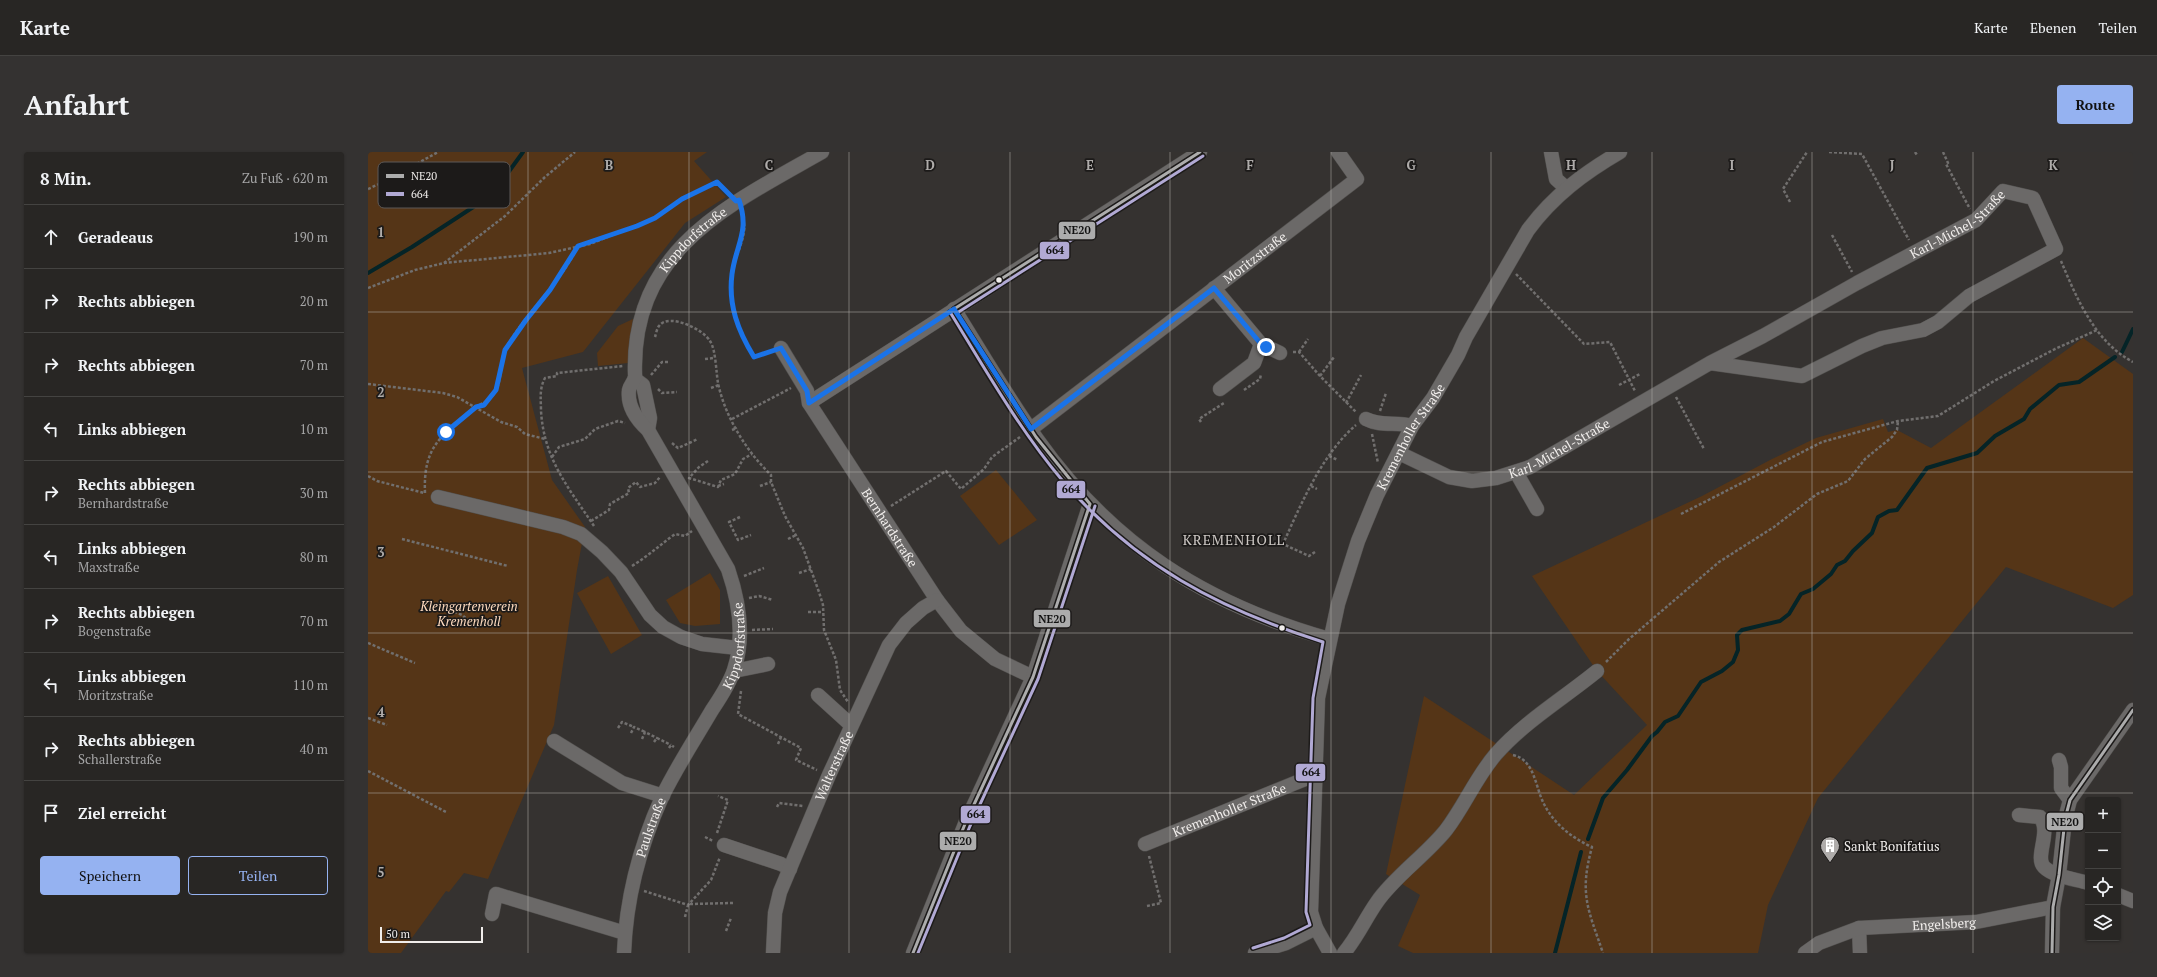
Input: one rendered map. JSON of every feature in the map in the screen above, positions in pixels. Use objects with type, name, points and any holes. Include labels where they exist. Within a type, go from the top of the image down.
[{"type":"street","name":"Kippdorfstraße","points":[[663,796],[734,671],[740,631],[737,600],[728,569],[648,430],[635,418],[629,390],[640,374],[641,321],[653,287],[663,270],[679,248],[704,224],[738,200],[822,152]]},
{"type":"street","points":[[809,403],[1200,152]]},
{"type":"street","name":"Moritzstraße","points":[[1031,429],[1357,180],[1338,152]]},
{"type":"street","points":[[1552,152],[1556,179],[1566,188]]},
{"type":"street","name":"Kremenholler Straße","points":[[1316,928],[1311,912],[1318,698],[1329,639],[1358,540],[1377,495],[1412,426],[1433,398],[1458,355],[1466,337],[1540,214],[1566,188],[1620,152]]},
{"type":"street","name":"Karl-Michel-Straße","points":[[1399,453],[1449,477],[1472,480],[1496,478],[1530,467],[1580,440],[1710,363],[1763,336],[1915,251],[1976,220],[2003,191],[2033,198],[2056,249]]},
{"type":"street","points":[[1710,363],[1802,376],[1862,346],[1882,338],[1924,330],[1938,322],[1969,296],[2056,249]]},
{"type":"street","points":[[1214,288],[1261,344],[1280,353]]},
{"type":"street","points":[[954,309],[1031,429],[1057,466],[1090,504],[1121,534],[1199,589],[1236,606],[1306,633],[1329,639]]},
{"type":"street","points":[[1220,389],[1254,362],[1261,344]]},
{"type":"street","name":"Bernhardstraße","points":[[781,348],[807,391],[809,403],[937,600],[961,631],[978,647],[995,658],[1033,677]]},
{"type":"street","points":[[640,374],[650,418],[648,430]]},
{"type":"street","points":[[1369,420],[1390,424],[1401,422],[1412,426]]},
{"type":"street","points":[[1516,472],[1537,509]]},
{"type":"street","points":[[431,495],[563,527],[581,534],[621,572],[650,615],[663,627],[702,644],[738,648]]},
{"type":"street","points":[[913,953],[966,824],[1033,677],[1090,504]]},
{"type":"street","name":"Walterstraße","points":[[773,953],[775,913],[780,892],[828,775],[854,719],[896,634],[923,608],[937,600]]},
{"type":"street","points":[[734,671],[768,664]]},
{"type":"street","points":[[1344,953],[1358,936],[1377,902],[1445,831],[1479,776],[1497,753],[1516,735],[1597,671]]},
{"type":"street","points":[[818,695],[854,719]]},
{"type":"street","points":[[2052,953],[2053,907],[2059,875],[2065,819],[2070,800],[2133,710]]},
{"type":"street","name":"Paulstraße","points":[[554,741],[622,783],[663,796],[646,836],[632,888],[625,933],[624,953]]},
{"type":"street","points":[[2058,760],[2061,767],[2061,788],[2070,800]]},
{"type":"street","name":"Kremenholler Straße","points":[[1145,844],[1305,780],[1315,779]]},
{"type":"street","points":[[2018,815],[2040,817],[2043,821],[2045,830],[2041,862],[2045,868],[2059,875],[2085,882]]},
{"type":"street","points":[[724,845],[781,864],[790,869]]},
{"type":"street","points":[[492,914],[496,894],[625,933]]},
{"type":"street","points":[[2121,896],[2133,902]]},
{"type":"street","name":"Engelsberg","points":[[1805,953],[1819,943],[1859,928],[1976,922],[2053,907]]},
{"type":"street","points":[[1254,953],[1286,943],[1316,928],[1330,953]]},
{"type":"street","points":[[1859,928],[1860,953]]},
{"type":"path","points":[[420,162],[438,152]]},
{"type":"path","points":[[444,263],[505,216],[544,177],[575,152]]},
{"type":"path","points":[[1790,202],[1784,189],[1807,152]]},
{"type":"path","points":[[1829,152],[1863,153],[1915,251]]},
{"type":"path","points":[[1943,152],[1948,163],[1946,164],[1962,195]]},
{"type":"path","points":[[368,288],[415,270],[444,263],[549,253],[578,246],[637,226],[655,218],[682,199],[717,182],[738,200],[743,211],[744,231],[732,273],[731,299],[735,320],[741,336],[754,357],[781,348]]},
{"type":"path","points":[[368,189],[378,184]]},
{"type":"path","points":[[1832,235],[1857,283]]},
{"type":"path","points":[[431,495],[424,472],[427,458],[434,446],[446,432],[476,407],[484,405],[496,390],[505,350],[550,290],[578,246]]},
{"type":"path","points":[[2056,249],[2076,296],[2097,330],[2127,359],[2133,362]]},
{"type":"path","points":[[1508,265],[1584,344],[1610,342],[1635,391]]},
{"type":"path","points":[[655,337],[659,325],[664,322],[674,322],[689,324],[706,336],[711,343],[719,385],[732,419],[752,454],[771,475],[771,482],[785,516],[796,535],[811,569],[819,592],[823,612],[824,630],[836,660],[840,690],[854,719]]},
{"type":"path","points":[[1681,514],[1822,442],[1898,421],[1938,416],[1994,381],[2055,349],[2097,330]]},
{"type":"path","points":[[1299,352],[1308,339]]},
{"type":"path","points":[[1280,353],[1299,352]]},
{"type":"path","points":[[1299,352],[1346,403],[1369,420]]},
{"type":"path","points":[[1320,376],[1334,357]]},
{"type":"path","points":[[705,359],[714,358]]},
{"type":"path","points":[[595,527],[566,485],[551,458],[542,426],[540,386],[545,378],[557,376],[557,373],[640,374],[662,362],[670,362]]},
{"type":"path","points":[[1619,384],[1640,374]]},
{"type":"path","points":[[1346,403],[1360,375]]},
{"type":"path","points":[[732,419],[802,382]]},
{"type":"path","points":[[368,384],[443,392],[457,397],[502,422],[517,427],[525,434],[533,438],[545,439]]},
{"type":"path","points":[[711,388],[719,385]]},
{"type":"path","points":[[1671,387],[1704,449]]},
{"type":"path","points":[[662,393],[677,392]]},
{"type":"path","points":[[1315,552],[1309,556],[1283,544],[1311,486],[1336,444],[1369,420],[1386,392]]},
{"type":"path","points":[[551,458],[559,447],[585,439],[595,429],[618,421],[625,422],[635,418]]},
{"type":"path","points":[[1597,671],[1629,639],[1719,562],[1774,527],[1817,494],[1848,480],[1865,459],[1892,436],[1897,430],[1898,421]]},
{"type":"path","points":[[732,430],[737,428]]},
{"type":"path","points":[[880,513],[946,471],[961,488],[984,469],[992,457],[1031,429]]},
{"type":"path","points":[[674,445],[678,448],[698,439]]},
{"type":"path","points":[[718,487],[721,480],[735,474],[742,459],[752,454]]},
{"type":"path","points":[[1329,456],[1338,460]]},
{"type":"path","points":[[708,461],[699,466],[689,478],[718,487],[724,484]]},
{"type":"path","points":[[591,521],[609,510],[610,504],[629,493],[628,488],[636,482],[640,487],[655,483],[671,470]]},
{"type":"path","points":[[368,476],[377,481],[431,495]]},
{"type":"path","points":[[760,486],[771,482]]},
{"type":"path","points":[[1311,486],[1317,489]]},
{"type":"path","points":[[740,517],[729,522],[738,540],[751,535]]},
{"type":"path","points":[[621,572],[651,555],[656,548],[675,534],[684,536],[703,524]]},
{"type":"path","points":[[788,539],[796,535]]},
{"type":"path","points":[[402,539],[508,566]]},
{"type":"path","points":[[732,580],[764,568]]},
{"type":"path","points":[[799,573],[811,569]]},
{"type":"path","points":[[737,600],[758,596],[773,600]]},
{"type":"path","points":[[445,608],[462,615],[478,629]]},
{"type":"path","points":[[808,612],[823,612]]},
{"type":"path","points":[[740,631],[773,629]]},
{"type":"path","points":[[368,642],[416,663]]},
{"type":"path","points":[[741,690],[738,714],[801,748],[796,760],[828,775]]},
{"type":"path","points":[[368,718],[387,725]]},
{"type":"path","points":[[747,724],[749,720]]},
{"type":"path","points":[[618,728],[622,722],[671,746]]},
{"type":"path","points":[[631,733],[634,727]]},
{"type":"path","points":[[642,739],[645,732]]},
{"type":"path","points":[[778,744],[781,737]]},
{"type":"path","points":[[654,742],[657,738]]},
{"type":"path","points":[[1497,753],[1520,756],[1528,763],[1544,804],[1556,820],[1573,838],[1592,847],[1586,866],[1586,905],[1603,953]]},
{"type":"path","points":[[368,770],[446,812]]},
{"type":"path","points":[[705,837],[715,842],[728,800],[718,796]]},
{"type":"path","points":[[777,807],[779,803],[815,808]]},
{"type":"path","points":[[1145,844],[1161,903],[1147,906]]},
{"type":"path","points":[[685,917],[689,904],[711,880],[724,845]]},
{"type":"path","points":[[632,888],[689,904],[733,903]]},
{"type":"path","points":[[726,931],[731,918]]},
{"type":"green space","name":"Kleingartenverein Kremenholl","points":[[368,152],[707,152],[694,161],[726,197],[685,223],[583,352],[522,368],[552,480],[585,527],[577,570],[554,725],[488,879],[464,873],[449,892],[446,891],[401,953],[368,953]]},
{"type":"green space","points":[[633,319],[628,363],[598,366],[597,353],[618,326]]},
{"type":"green space","points":[[2083,338],[2133,374],[2133,595],[2113,608],[2006,567],[1818,798],[1768,905],[1758,953],[1413,953],[1398,946],[1420,895],[1386,874],[1424,696],[1574,795],[1647,725],[1597,671],[1532,576],[1702,496],[1772,459],[1816,438],[1883,419],[1888,432],[1897,430],[1931,448]]},
{"type":"green space","points":[[996,470],[1037,520],[999,545],[960,496]]},
{"type":"green space","points":[[710,573],[720,590],[720,624],[695,626],[680,623],[666,600]]},
{"type":"green space","points":[[608,576],[642,635],[611,654],[577,593]]},
{"type":"waterway","points":[[510,170],[523,152]]},
{"type":"waterway","points":[[368,273],[412,247],[472,208]]},
{"type":"waterway","points":[[2122,352],[2133,329]]},
{"type":"waterway","points":[[1588,839],[1603,798],[1627,770],[1652,736],[1665,722],[1678,716],[1701,682],[1722,671],[1733,662],[1738,650],[1737,635],[1742,630],[1780,621],[1789,614],[1801,594],[1813,589],[1831,574],[1837,565],[1845,561],[1872,533],[1878,517],[1889,511],[1897,510],[1927,468],[1977,453],[1995,436],[2024,419],[2030,409],[2059,385],[2079,382],[2115,357]]},
{"type":"waterway","points":[[1555,953],[1581,852]]},
{"type":"transit line","name":"NE20","points":[[954,309],[1200,152]]},
{"type":"transit line","name":"664","points":[[957,313],[1203,156]]},
{"type":"transit line","name":"NE20","points":[[954,309],[1036,437],[1090,504]]},
{"type":"transit line","name":"664","points":[[950,312],[1003,398],[1046,460],[1062,480],[1090,510],[1119,537],[1149,560],[1214,599],[1249,615],[1323,642],[1313,698],[1306,912],[1310,925],[1284,938],[1253,948]]},
{"type":"transit line","name":"NE20","points":[[913,953],[965,824],[1033,677],[1090,504]]},
{"type":"transit line","name":"664","points":[[918,953],[970,826],[1038,679],[1095,506]]},
{"type":"transit line","name":"NE20","points":[[2052,953],[2053,907],[2059,875],[2065,819],[2070,800],[2133,710]]},
{"type":"place","name":"Sankt Bonifatius","points":[[1830,863]]},
{"type":"district","name":"KREMENHOLL","points":[[1234,539]]},
{"type":"route","points":[[446,432],[476,407],[484,405],[490,399],[496,390],[505,350],[516,333],[550,290],[573,257],[578,246],[590,244],[655,218],[682,199],[717,182],[736,201],[739,200],[743,211],[744,231],[732,273],[731,299],[735,320],[741,336],[754,357],[781,348],[807,391],[809,403],[954,309],[1031,429],[1214,288],[1261,344],[1266,347]]}]
